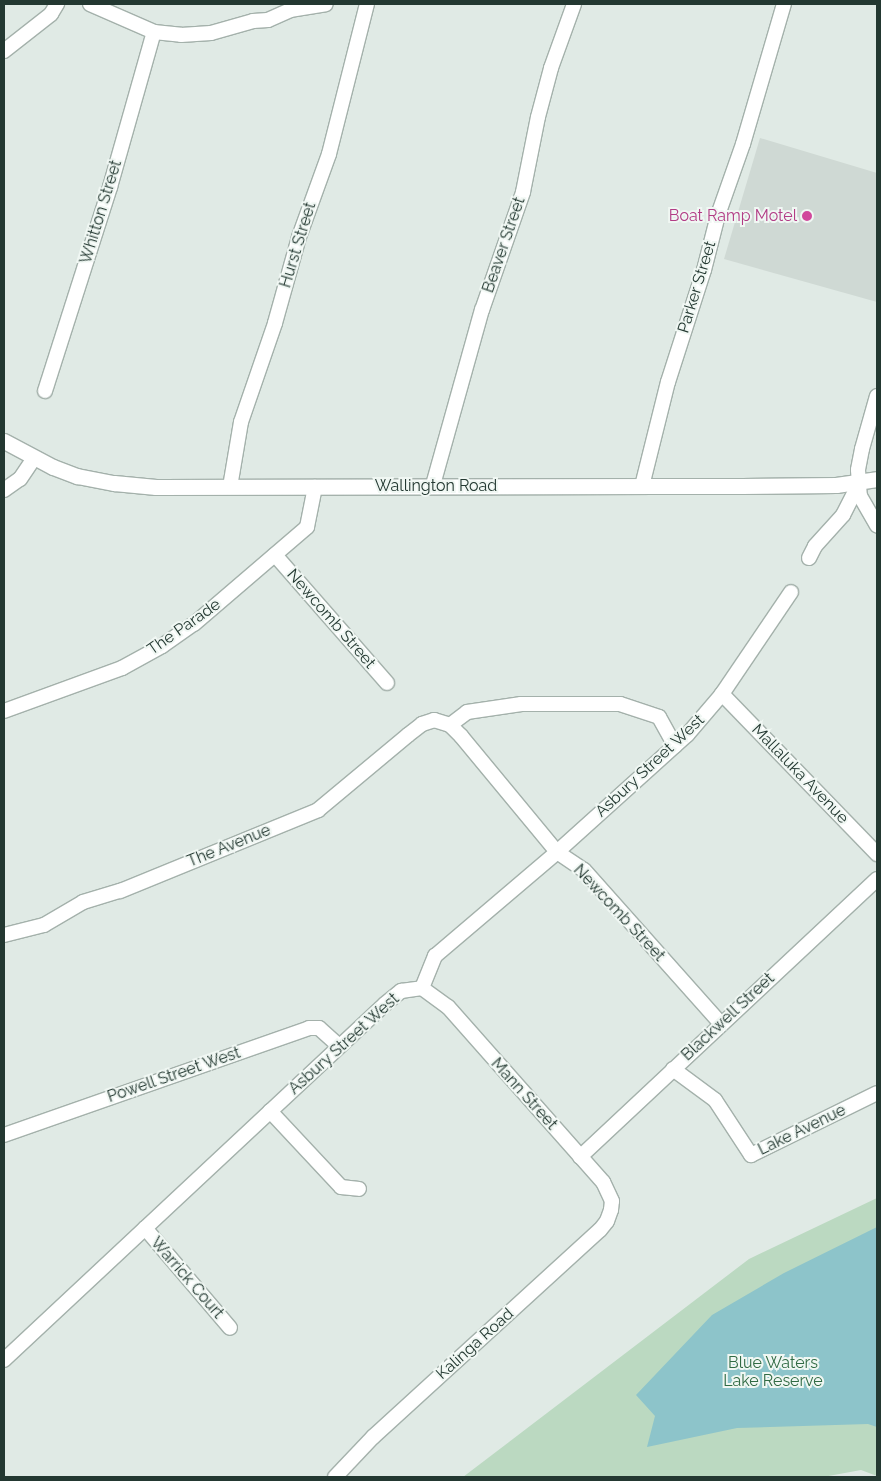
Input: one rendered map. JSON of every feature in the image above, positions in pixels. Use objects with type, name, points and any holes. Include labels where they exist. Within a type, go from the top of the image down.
[{"type":"street","points":[[4,51],[51,14],[57,4]]},
{"type":"street","points":[[90,4],[154,32],[181,35],[211,33],[253,21],[268,20],[290,10],[326,4]]},
{"type":"street","name":"Hurst Street","points":[[230,487],[241,422],[275,323],[298,237],[329,154],[367,4]]},
{"type":"street","name":"Beaver Street","points":[[433,485],[482,310],[522,192],[551,68],[574,4]]},
{"type":"street","name":"Parker Street","points":[[642,486],[668,382],[704,270],[718,215],[743,144],[784,4]]},
{"type":"street","name":"Whitton Street","points":[[45,391],[110,187],[154,32]]},
{"type":"street","points":[[877,396],[859,462],[859,482],[864,505],[877,525]]},
{"type":"street","name":"Wallington Road","points":[[4,441],[34,458],[77,476],[114,483],[156,487],[433,485],[779,486],[877,480]]},
{"type":"street","points":[[4,490],[20,479],[34,458]]},
{"type":"street","points":[[809,558],[815,546],[843,515],[859,482]]},
{"type":"street","name":"The Parade","points":[[4,711],[122,668],[162,646],[194,624],[307,527],[316,487]]},
{"type":"street","name":"Newcomb Street","points":[[275,555],[387,683]]},
{"type":"street","name":"Asbury Street West","points":[[4,1360],[339,1046],[401,991],[422,988],[435,956],[557,852],[675,746],[722,694],[791,592]]},
{"type":"street","name":"Mallaluka Avenue","points":[[722,694],[877,854]]},
{"type":"street","points":[[450,725],[468,712],[521,704],[620,704],[659,717],[675,746]]},
{"type":"street","name":"The Avenue","points":[[4,935],[44,925],[84,902],[120,891],[318,810],[422,724],[434,720],[450,725]]},
{"type":"street","name":"Newcomb Street","points":[[450,725],[557,852],[584,870],[721,1024]]},
{"type":"street","name":"Blackwell Street","points":[[580,1157],[877,879]]},
{"type":"street","name":"Mann Street","points":[[422,988],[448,1007],[610,1191],[612,1200],[611,1210]]},
{"type":"street","name":"Powell Street West","points":[[4,1135],[308,1028],[319,1028],[339,1046]]},
{"type":"street","name":"Lake Avenue","points":[[673,1069],[715,1100],[751,1155],[877,1093]]},
{"type":"street","points":[[270,1111],[341,1187],[359,1189]]},
{"type":"street","name":"Kalinga Road","points":[[335,1477],[373,1437],[600,1230],[607,1221],[611,1210]]},
{"type":"street","name":"Warrick Court","points":[[145,1228],[230,1328]]},
{"type":"shaded area","name":"Boat Ramp Motel","points":[[760,138],[877,173],[877,302],[724,259]]},
{"type":"green space","name":"Blue Waters Lake Reserve","points":[[877,1198],[877,1476],[861,1470],[823,1477],[463,1477],[749,1259]]},
{"type":"water","points":[[877,1227],[877,1427],[868,1424],[737,1428],[647,1447],[655,1416],[636,1395],[712,1315],[784,1273]]},
{"type":"place","name":"Boat Ramp Motel","points":[[807,216]]}]
